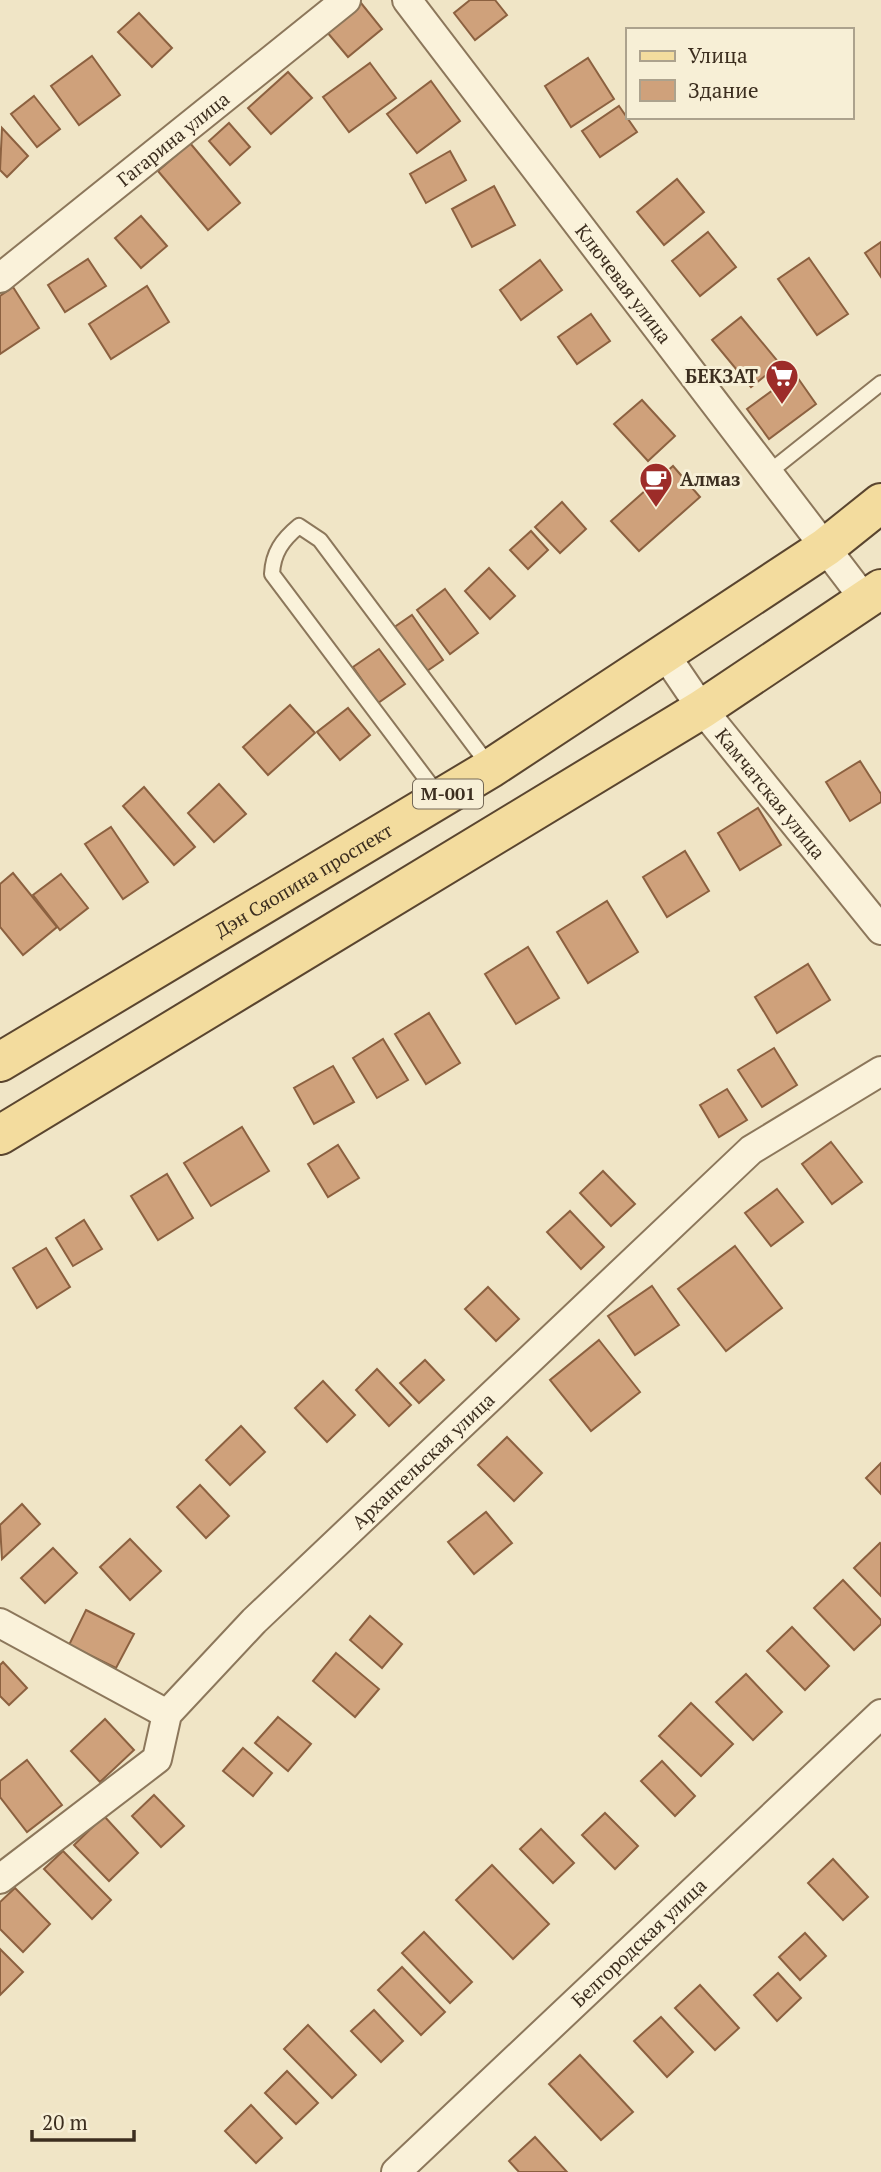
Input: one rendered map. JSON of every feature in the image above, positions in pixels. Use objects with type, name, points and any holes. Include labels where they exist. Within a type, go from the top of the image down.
[{"type":"main road","name":"Дэн Сяопина проспект","points":[[0,1062],[491,768],[666,656],[826,547],[881,503]]},
{"type":"main road","points":[[0,1135],[702,709],[873,595]]},
{"type":"street","name":"Гагарина улица","points":[[0,278],[346,0]]},
{"type":"street","name":"Ключевая улица","points":[[407,0],[768,473],[826,547],[873,595]]},
{"type":"street","name":"Камчатская улица","points":[[666,656],[702,709],[881,930]]},
{"type":"street","name":"Архангельская улица","points":[[167,1714],[254,1621],[751,1150],[881,1071]]},
{"type":"street","points":[[0,1623],[167,1714],[157,1759],[0,1879]]},
{"type":"street","name":"Белгородская улица","points":[[396,2172],[881,1714]]},
{"type":"lane","points":[[768,473],[881,383]]},
{"type":"lane","points":[[441,799],[272,574],[273,557],[288,535],[299,526],[320,540],[491,768]]},
{"type":"building","points":[[470,0],[495,0],[507,15],[475,40],[454,13]]},
{"type":"building","points":[[361,3],[382,29],[348,57],[327,32]]},
{"type":"building","points":[[139,13],[172,48],[152,67],[118,32]]},
{"type":"building","points":[[92,56],[120,95],[79,125],[51,86]]},
{"type":"building","points":[[588,58],[614,99],[571,127],[545,86]]},
{"type":"building","points":[[370,63],[396,98],[349,132],[323,97]]},
{"type":"building","points":[[288,72],[312,98],[271,134],[248,108]]},
{"type":"building","points":[[431,81],[460,121],[417,153],[387,114]]},
{"type":"building","points":[[34,96],[60,129],[37,147],[11,114]]},
{"type":"building","points":[[619,106],[637,132],[600,157],[582,131]]},
{"type":"building","points":[[229,123],[250,147],[230,165],[209,141]]},
{"type":"building","points":[[2,128],[28,156],[7,177],[0,170]]},
{"type":"building","points":[[190,143],[240,203],[208,230],[158,171]]},
{"type":"building","points":[[450,151],[466,180],[426,203],[410,174]]},
{"type":"building","points":[[677,179],[704,212],[664,245],[637,212]]},
{"type":"building","points":[[494,186],[515,225],[472,247],[452,209]]},
{"type":"building","points":[[141,216],[167,246],[141,268],[115,238]]},
{"type":"building","points":[[708,232],[736,267],[700,296],[672,261]]},
{"type":"building","points":[[881,242],[881,277],[865,253]]},
{"type":"building","points":[[809,258],[848,314],[817,335],[778,279]]},
{"type":"building","points":[[88,259],[106,286],[65,312],[48,285]]},
{"type":"building","points":[[540,260],[562,290],[521,320],[500,290]]},
{"type":"building","points":[[147,286],[169,322],[111,359],[89,324]]},
{"type":"building","points":[[13,287],[39,328],[0,354],[0,296]]},
{"type":"building","points":[[591,314],[610,341],[577,364],[558,337]]},
{"type":"building","points":[[741,317],[780,364],[751,387],[712,340]]},
{"type":"building","name":"БЕКЗАТ","points":[[795,374],[816,404],[769,439],[747,409]]},
{"type":"building","points":[[642,400],[675,436],[648,461],[614,424]]},
{"type":"building","name":"Алмаз","points":[[673,466],[700,497],[639,551],[611,521]]},
{"type":"building","points":[[562,502],[586,529],[560,553],[535,527]]},
{"type":"building","points":[[531,531],[548,550],[528,569],[510,550]]},
{"type":"building","points":[[489,568],[515,596],[490,619],[465,591]]},
{"type":"building","points":[[445,589],[478,633],[450,654],[417,610]]},
{"type":"building","points":[[412,615],[443,660],[424,673],[393,628]]},
{"type":"building","points":[[379,649],[405,684],[378,703],[353,667]]},
{"type":"building","points":[[290,705],[315,733],[268,775],[243,747]]},
{"type":"building","points":[[348,708],[370,735],[340,760],[317,732]]},
{"type":"building","points":[[860,761],[881,794],[881,802],[850,821],[826,782]]},
{"type":"building","points":[[219,784],[246,814],[214,842],[188,813]]},
{"type":"building","points":[[144,787],[195,847],[174,865],[123,806]]},
{"type":"building","points":[[758,808],[781,845],[740,870],[718,833]]},
{"type":"building","points":[[111,827],[148,882],[123,899],[85,844]]},
{"type":"building","points":[[685,851],[709,891],[667,917],[643,877]]},
{"type":"building","points":[[13,873],[57,927],[23,955],[0,927],[0,884]]},
{"type":"building","points":[[61,874],[88,908],[60,930],[33,895]]},
{"type":"building","points":[[607,901],[638,952],[588,983],[557,932]]},
{"type":"building","points":[[528,947],[559,998],[516,1024],[485,974]]},
{"type":"building","points":[[808,964],[830,1000],[777,1033],[755,997]]},
{"type":"building","points":[[429,1013],[460,1063],[426,1084],[395,1034]]},
{"type":"building","points":[[383,1039],[408,1080],[377,1098],[353,1058]]},
{"type":"building","points":[[774,1048],[797,1085],[762,1107],[738,1070]]},
{"type":"building","points":[[333,1066],[354,1102],[314,1124],[294,1088]]},
{"type":"building","points":[[727,1089],[747,1120],[719,1137],[700,1105]]},
{"type":"building","points":[[242,1127],[269,1171],[211,1206],[184,1163]]},
{"type":"building","points":[[831,1142],[862,1182],[832,1204],[802,1164]]},
{"type":"building","points":[[338,1145],[359,1178],[328,1197],[308,1164]]},
{"type":"building","points":[[603,1171],[635,1204],[611,1226],[580,1193]]},
{"type":"building","points":[[167,1174],[193,1218],[158,1240],[131,1196]]},
{"type":"building","points":[[777,1189],[803,1222],[771,1246],[745,1213]]},
{"type":"building","points":[[570,1211],[604,1247],[581,1269],[547,1232]]},
{"type":"building","points":[[84,1220],[102,1249],[73,1266],[56,1238]]},
{"type":"building","points":[[735,1246],[782,1308],[726,1351],[678,1289]]},
{"type":"building","points":[[46,1248],[70,1287],[37,1308],[13,1268]]},
{"type":"building","points":[[652,1286],[679,1325],[635,1355],[608,1316]]},
{"type":"building","points":[[488,1287],[519,1319],[496,1341],[465,1309]]},
{"type":"building","points":[[599,1340],[640,1392],[591,1431],[550,1380]]},
{"type":"building","points":[[425,1360],[444,1380],[419,1403],[400,1383]]},
{"type":"building","points":[[377,1369],[411,1405],[389,1426],[356,1390]]},
{"type":"building","points":[[323,1381],[355,1415],[327,1442],[295,1408]]},
{"type":"building","points":[[241,1426],[265,1452],[230,1485],[206,1460]]},
{"type":"building","points":[[507,1437],[542,1473],[514,1501],[478,1465]]},
{"type":"building","points":[[881,1463],[881,1494],[866,1478]]},
{"type":"building","points":[[200,1485],[229,1516],[206,1538],[177,1507]]},
{"type":"building","points":[[22,1504],[40,1524],[2,1559],[0,1525]]},
{"type":"building","points":[[486,1512],[512,1543],[474,1574],[448,1542]]},
{"type":"building","points":[[130,1539],[161,1571],[130,1600],[100,1567]]},
{"type":"building","points":[[881,1544],[881,1596],[854,1568]]},
{"type":"building","points":[[53,1548],[77,1573],[45,1603],[21,1578]]},
{"type":"building","points":[[843,1580],[881,1620],[881,1624],[854,1650],[814,1608]]},
{"type":"building","points":[[86,1610],[134,1634],[116,1668],[69,1645]]},
{"type":"building","points":[[370,1616],[402,1644],[382,1668],[350,1640]]},
{"type":"building","points":[[792,1627],[829,1666],[805,1690],[767,1651]]},
{"type":"building","points":[[336,1653],[379,1689],[355,1717],[313,1681]]},
{"type":"building","points":[[3,1662],[27,1688],[9,1705],[0,1696],[0,1665]]},
{"type":"building","points":[[746,1674],[782,1712],[753,1740],[716,1702]]},
{"type":"building","points":[[691,1703],[733,1744],[701,1776],[659,1736]]},
{"type":"building","points":[[278,1717],[311,1744],[288,1771],[255,1743]]},
{"type":"building","points":[[105,1719],[134,1750],[100,1782],[71,1751]]},
{"type":"building","points":[[243,1748],[272,1773],[253,1796],[223,1771]]},
{"type":"building","points":[[27,1760],[62,1805],[27,1832],[0,1797],[0,1781]]},
{"type":"building","points":[[662,1761],[695,1796],[675,1816],[641,1781]]},
{"type":"building","points":[[154,1795],[184,1826],[161,1847],[132,1816]]},
{"type":"building","points":[[605,1813],[638,1846],[615,1869],[582,1835]]},
{"type":"building","points":[[104,1816],[138,1853],[109,1881],[74,1845]]},
{"type":"building","points":[[541,1829],[574,1863],[553,1883],[520,1849]]},
{"type":"building","points":[[63,1851],[111,1900],[92,1919],[44,1869]]},
{"type":"building","points":[[833,1859],[868,1897],[843,1920],[808,1883]]},
{"type":"building","points":[[492,1865],[549,1924],[513,1959],[456,1900]]},
{"type":"building","points":[[15,1888],[50,1924],[23,1952],[0,1929],[0,1902]]},
{"type":"building","points":[[424,1932],[472,1982],[450,2003],[402,1953]]},
{"type":"building","points":[[805,1933],[826,1956],[800,1980],[779,1957]]},
{"type":"building","points":[[0,1949],[23,1972],[0,1995]]},
{"type":"building","points":[[402,1967],[445,2012],[421,2035],[378,1990]]},
{"type":"building","points":[[778,1973],[801,1998],[777,2021],[754,1995]]},
{"type":"building","points":[[700,1985],[739,2028],[715,2050],[675,2008]]},
{"type":"building","points":[[374,2010],[403,2041],[381,2062],[351,2031]]},
{"type":"building","points":[[661,2017],[693,2052],[667,2077],[634,2041]]},
{"type":"building","points":[[308,2025],[356,2075],[332,2098],[284,2049]]},
{"type":"building","points":[[580,2055],[633,2112],[601,2140],[549,2084]]},
{"type":"building","points":[[287,2071],[318,2103],[296,2124],[265,2093]]},
{"type":"building","points":[[251,2105],[282,2138],[256,2163],[225,2131]]},
{"type":"building","points":[[535,2137],[567,2172],[519,2172],[509,2161]]},
{"type":"place","name":"БЕКЗАТ","points":[[782,406]]},
{"type":"place","name":"Алмаз","points":[[656,509]]}]
